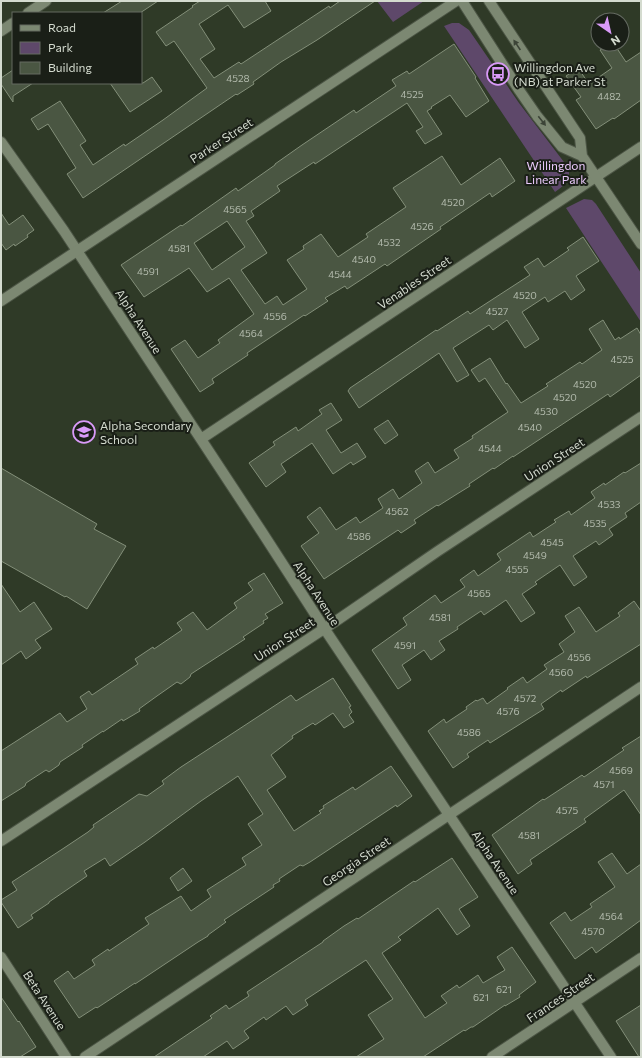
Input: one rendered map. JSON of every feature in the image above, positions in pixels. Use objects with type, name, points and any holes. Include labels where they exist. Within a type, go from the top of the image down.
[{"type":"street","points":[[30,12],[46,1]]},
{"type":"street","name":"Parker Street","points":[[1,301],[456,1]]},
{"type":"street","points":[[462,1],[519,90],[562,147],[582,156]]},
{"type":"street","points":[[489,1],[580,138],[582,156],[641,244]]},
{"type":"street","points":[[1,31],[12,24]]},
{"type":"street","name":"Alpha Avenue","points":[[1,142],[64,231],[324,628],[611,1057]]},
{"type":"street","name":"Venables Street","points":[[201,439],[641,147]]},
{"type":"street","name":"Union Street","points":[[1,841],[641,417]]},
{"type":"street","name":"Georgia Street","points":[[85,1057],[641,687]]},
{"type":"street","name":"Beta Avenue","points":[[1,957],[66,1057]]},
{"type":"street","name":"Frances Street","points":[[492,1057],[641,958]]},
{"type":"green space","points":[[377,1],[424,1],[393,22]]},
{"type":"green space","name":"Willingdon Linear Park","points":[[452,23],[459,23],[469,30],[519,103],[567,166],[569,175],[567,181],[555,192],[444,26]]},
{"type":"green space","name":"Willingdon Linear Park","points":[[584,199],[592,200],[596,204],[641,273],[641,322],[566,208]]},
{"type":"building","points":[[122,1],[158,1],[142,12],[105,12]]},
{"type":"building","points":[[200,1],[265,1],[271,11],[244,28],[228,5],[199,24],[215,49],[200,59],[214,78],[239,62],[241,64],[329,6],[330,8],[340,1],[375,1],[281,62],[253,82],[254,84],[237,95],[236,94],[83,198],[67,174],[76,168],[48,124],[38,130],[31,119],[60,101],[86,141],[80,145],[93,165],[124,144],[125,146],[163,120],[207,88],[174,41],[166,46],[156,32]]},
{"type":"building","points":[[454,44],[476,77],[475,78],[489,101],[466,117],[450,95],[431,107],[432,108],[427,111],[442,134],[425,144],[416,131],[423,127],[407,103],[315,164],[314,162],[277,186],[280,191],[251,211],[254,216],[246,221],[267,253],[241,270],[265,304],[277,296],[283,305],[307,289],[287,260],[304,249],[303,246],[321,234],[338,257],[368,237],[366,234],[406,207],[393,188],[442,156],[461,185],[500,158],[515,181],[492,197],[490,193],[387,266],[385,264],[347,289],[345,286],[325,298],[328,301],[247,353],[248,355],[212,379],[214,383],[200,392],[171,349],[185,340],[198,358],[220,343],[218,340],[254,314],[229,278],[207,292],[189,268],[144,297],[121,265],[181,225],[182,226],[236,188],[238,191],[354,110],[356,113],[396,86],[392,80],[407,71],[409,74]],"holes":[[[227,221],[245,247],[212,270],[194,243]]]},
{"type":"building","points":[[601,52],[619,52],[626,62],[641,52],[641,100],[614,119],[613,118],[596,129],[576,100],[581,97],[566,76],[578,68],[589,84],[612,68]]},
{"type":"building","points":[[12,71],[12,84],[31,84],[13,96],[13,102],[1,84],[1,78]]},
{"type":"building","points":[[152,77],[162,91],[130,112],[111,84],[142,84]]},
{"type":"building","points":[[1,213],[9,225],[23,215],[34,230],[27,235],[28,237],[6,250],[1,243]]},
{"type":"building","points":[[583,237],[599,261],[576,276],[585,290],[571,300],[565,291],[548,302],[545,297],[522,312],[539,339],[525,348],[507,320],[493,330],[489,325],[453,348],[469,375],[457,382],[439,353],[359,408],[348,391],[350,388],[436,330],[437,331],[468,311],[470,314],[530,275],[524,267],[538,258],[544,267],[569,250],[567,248]]},
{"type":"building","points":[[603,320],[615,340],[619,337],[620,339],[637,328],[641,335],[641,375],[610,397],[608,394],[513,457],[469,484],[470,486],[414,520],[416,523],[401,533],[398,530],[324,579],[301,546],[319,533],[307,517],[320,507],[336,530],[356,517],[360,523],[383,508],[378,499],[393,489],[399,499],[422,483],[415,471],[428,462],[435,473],[459,458],[454,450],[508,412],[485,378],[479,382],[471,370],[490,358],[506,384],[507,383],[521,403],[548,386],[546,384],[580,362],[582,364],[602,350],[589,329]]},
{"type":"building","points":[[331,403],[342,420],[326,430],[341,453],[357,443],[366,457],[353,465],[351,462],[333,474],[312,443],[281,464],[286,472],[266,487],[249,463],[275,445],[273,442],[296,427],[298,431],[322,414],[319,410]]},
{"type":"building","points":[[388,420],[398,435],[385,444],[374,429]]},
{"type":"building","points":[[641,463],[641,502],[625,513],[627,517],[609,529],[613,535],[599,545],[596,541],[573,556],[587,577],[574,586],[560,565],[535,582],[537,584],[522,594],[535,613],[521,622],[506,600],[484,615],[481,611],[457,627],[458,629],[439,641],[445,650],[431,660],[424,650],[402,665],[411,680],[398,689],[372,650],[407,625],[403,618],[435,595],[441,603],[465,587],[460,580],[474,570],[478,576],[501,560],[497,554],[530,532],[533,537],[556,522],[554,520],[569,511],[571,515],[595,498],[591,492],[604,483],[605,485]]},
{"type":"building","points":[[1,468],[97,524],[94,529],[126,546],[87,609],[1,561]]},
{"type":"building","points":[[264,573],[283,603],[265,614],[268,618],[263,621],[264,623],[243,637],[245,639],[191,674],[190,677],[181,684],[177,682],[139,709],[140,711],[123,721],[122,719],[103,731],[82,745],[83,747],[60,762],[59,765],[49,772],[46,770],[26,783],[25,786],[1,801],[1,751],[60,713],[67,722],[87,709],[80,697],[89,691],[92,695],[138,664],[135,659],[153,647],[154,649],[182,630],[177,623],[193,612],[207,630],[237,608],[234,603],[253,590],[248,583]]},
{"type":"building","points":[[1,584],[20,612],[34,602],[52,629],[35,640],[41,648],[26,659],[21,651],[1,665]]},
{"type":"building","points":[[634,601],[641,611],[641,644],[587,678],[586,676],[562,692],[561,690],[541,704],[544,709],[490,743],[488,740],[467,754],[469,757],[453,768],[428,731],[444,719],[446,723],[467,709],[466,707],[476,700],[477,701],[483,698],[487,704],[523,677],[527,683],[547,669],[544,665],[564,652],[559,644],[575,632],[565,616],[579,607],[596,632],[620,616],[618,613]]},
{"type":"building","points":[[333,678],[351,706],[349,707],[352,712],[349,715],[354,722],[344,728],[333,713],[315,725],[313,723],[292,736],[293,738],[271,755],[286,777],[267,790],[294,831],[321,813],[319,811],[324,808],[323,806],[353,787],[355,790],[391,766],[412,796],[310,862],[303,866],[300,865],[279,879],[280,881],[273,885],[274,887],[224,920],[226,922],[208,936],[135,984],[79,1018],[54,981],[68,971],[74,979],[95,965],[92,960],[108,949],[109,951],[149,924],[145,918],[181,896],[191,911],[211,897],[207,890],[246,865],[242,858],[262,845],[248,824],[263,814],[238,776],[110,866],[105,858],[84,871],[87,876],[31,915],[33,918],[18,928],[1,902],[1,900],[17,890],[12,882],[88,832],[94,827],[93,825],[139,794],[147,796],[164,784],[162,781],[181,767],[291,695],[296,701]]},
{"type":"building","points":[[641,736],[641,815],[624,790],[584,819],[586,822],[530,860],[532,864],[518,874],[492,835],[543,799],[544,800],[582,775],[584,777],[624,750],[622,748]]},
{"type":"building","points":[[612,853],[627,874],[641,864],[641,920],[596,953],[592,947],[575,959],[550,923],[565,912],[571,921],[592,907],[590,904],[615,887],[598,862]]},
{"type":"building","points":[[452,858],[478,897],[459,909],[470,926],[457,935],[438,908],[398,937],[401,940],[382,953],[425,1018],[447,1003],[441,996],[457,985],[459,988],[478,975],[483,983],[505,970],[497,957],[512,947],[536,982],[519,995],[520,997],[505,1005],[473,1027],[465,1031],[464,1030],[423,1057],[356,1057],[384,1039],[368,1015],[393,999],[366,960],[305,1000],[308,1005],[293,1015],[286,1006],[266,1020],[264,1017],[244,1031],[249,1038],[233,1049],[227,1041],[203,1057],[154,1057],[212,1018],[210,1016],[226,1005],[229,1009],[249,996],[247,992],[323,942],[344,926],[357,918],[358,919],[414,881],[415,882]]},
{"type":"building","points":[[183,868],[192,881],[178,891],[170,878]]},
{"type":"building","points":[[1,997],[36,1047],[20,1057],[1,1057]]},
{"type":"building","points":[[641,1005],[641,1057],[639,1057],[616,1021]]},
{"type":"place","name":"Willingdon Ave (NB) at Parker St","points":[[498,74]]},
{"type":"place","name":"Alpha Secondary School","points":[[84,432]]}]
